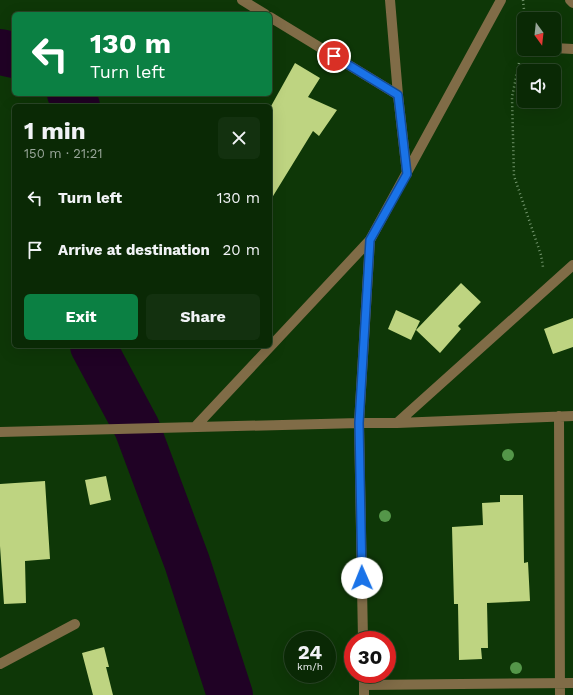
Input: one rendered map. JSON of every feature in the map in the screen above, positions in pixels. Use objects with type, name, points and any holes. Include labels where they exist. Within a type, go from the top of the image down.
[{"type":"street","points":[[242,0],[262,12]]},
{"type":"street","points":[[390,0],[398,95],[407,174]]},
{"type":"street","points":[[272,345],[370,240],[501,0]]},
{"type":"street","points":[[570,0],[573,3]]},
{"type":"street","points":[[272,18],[398,95]]},
{"type":"street","points":[[561,48],[573,49]]},
{"type":"street","points":[[363,631],[359,423],[370,240]]},
{"type":"street","points":[[397,423],[573,265]]},
{"type":"street","points":[[195,427],[269,348]]},
{"type":"street","points":[[559,416],[560,695]]},
{"type":"street","points":[[0,432],[397,423],[573,416]]},
{"type":"street","points":[[0,664],[75,624]]},
{"type":"street","points":[[364,690],[573,683]]},
{"type":"path","points":[[523,0],[524,12]]},
{"type":"path","points":[[521,56],[512,97],[514,176],[541,255],[546,288]]},
{"type":"building","points":[[295,63],[320,78],[308,97],[337,110],[319,136],[313,131],[272,198],[272,104]]},
{"type":"building","points":[[461,283],[481,302],[458,326],[461,329],[440,353],[416,330]]},
{"type":"building","points":[[396,310],[420,321],[411,340],[388,329]]},
{"type":"building","points":[[573,318],[573,347],[553,354],[544,329]]},
{"type":"building","points":[[106,476],[111,500],[90,505],[85,480]]},
{"type":"building","points":[[45,481],[50,559],[25,561],[26,603],[4,604],[0,546],[0,484]]},
{"type":"building","points":[[500,495],[523,495],[524,563],[528,562],[530,601],[487,603],[488,648],[481,648],[482,659],[459,660],[458,604],[454,604],[452,527],[483,525],[482,503],[500,502]]},
{"type":"building","points":[[104,647],[109,667],[106,667],[113,695],[93,695],[82,653]]},
{"type":"waterway","points":[[0,52],[12,55]]},
{"type":"waterway","points":[[71,96],[76,104]]},
{"type":"waterway","points":[[94,348],[137,428],[187,562],[230,695]]},
{"type":"route","points":[[334,56],[398,95],[407,174],[370,240],[359,423],[362,578]]}]
